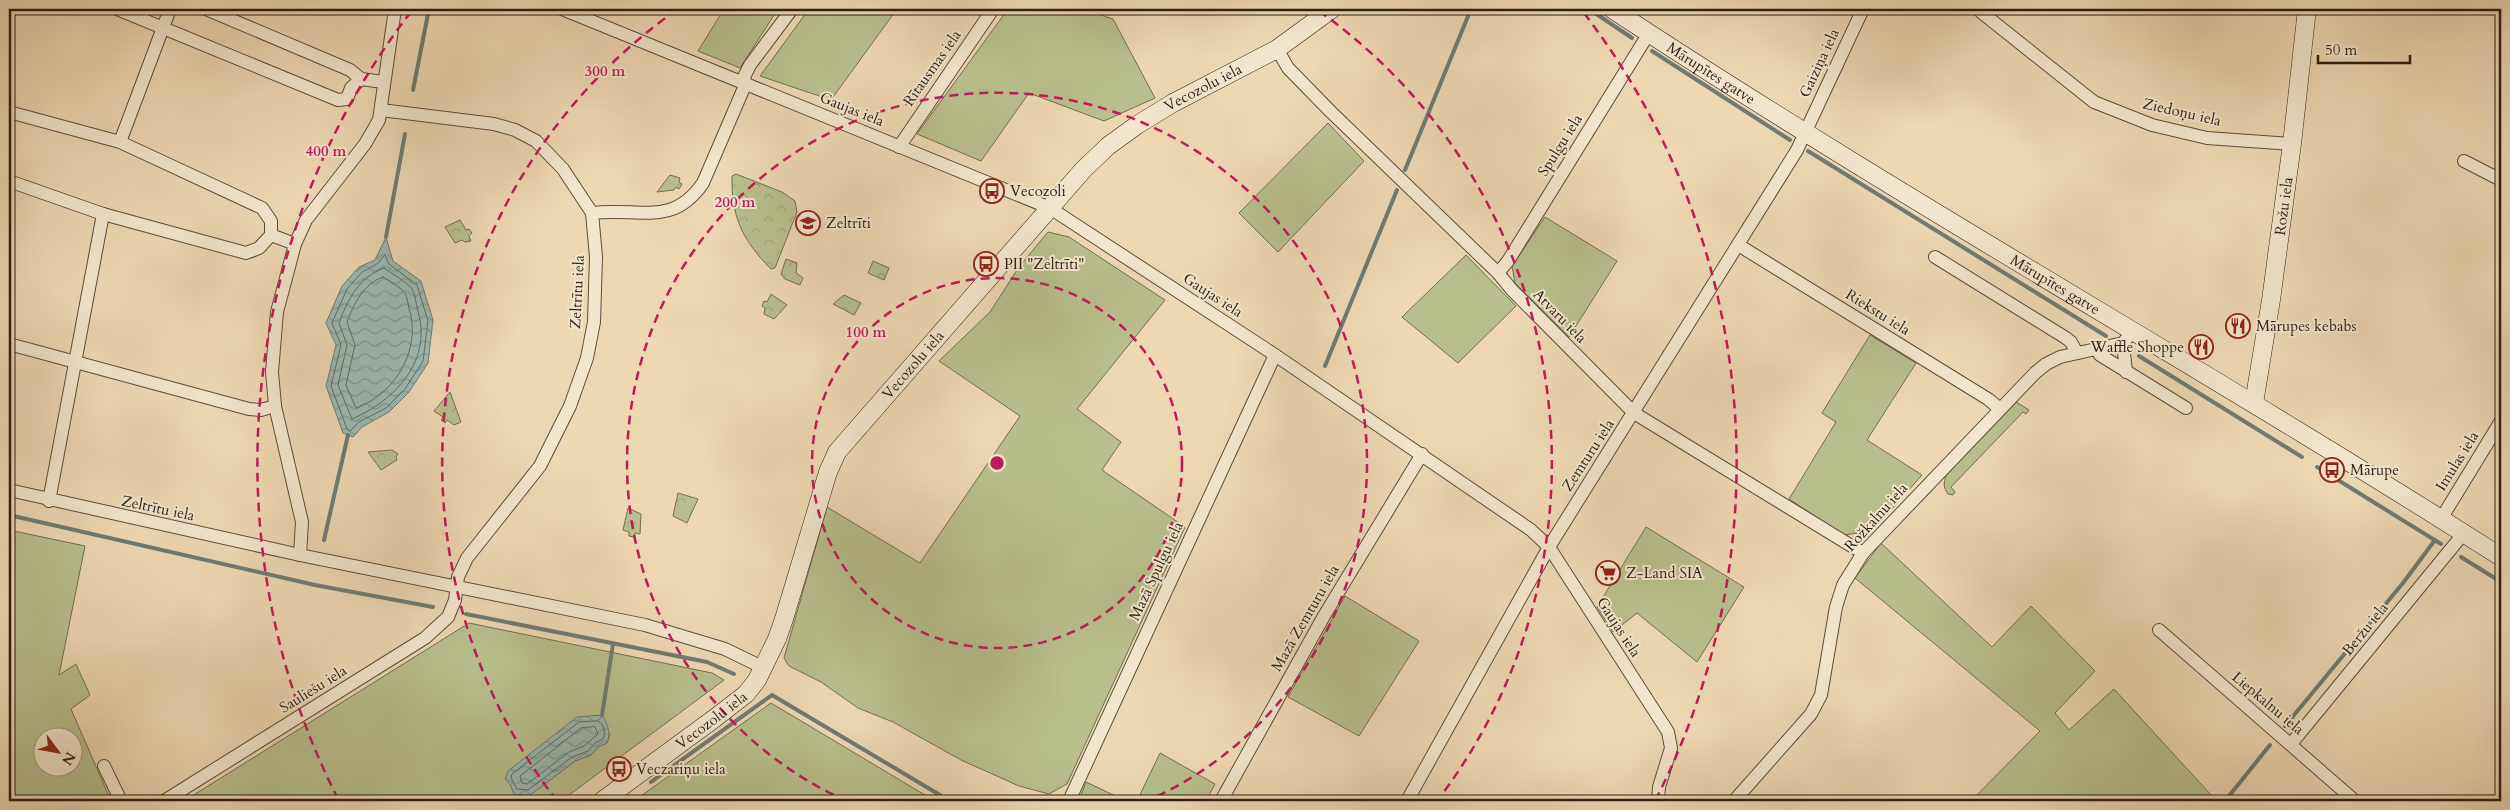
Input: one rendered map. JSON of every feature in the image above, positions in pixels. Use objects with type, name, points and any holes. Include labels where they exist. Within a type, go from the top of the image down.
[{"type":"street","points":[[117,9],[338,100],[347,99],[352,88],[361,79]]},
{"type":"street","points":[[120,142],[170,9]]},
{"type":"street","points":[[206,9],[350,70],[361,79],[384,82]]},
{"type":"street","points":[[300,555],[302,522],[276,406],[272,372],[277,312],[294,244],[306,220],[365,144],[379,120],[395,9]]},
{"type":"street","name":"Gaujas iela","points":[[562,9],[1050,208],[1275,355],[1531,530],[1549,547],[1668,732],[1672,748],[1659,787],[1658,801]]},
{"type":"street","points":[[592,213],[616,211],[661,213],[677,209],[693,198],[703,183],[750,65],[792,9]]},
{"type":"street","name":"Rītausmas iela","points":[[899,147],[993,9]]},
{"type":"street","name":"Vecozolu iela","points":[[602,801],[746,694],[764,668],[784,619],[828,472],[837,452],[1050,208],[1108,146],[1136,125],[1173,103],[1277,49],[1332,9]]},
{"type":"street","name":"Mārupītes gatve","points":[[1612,9],[1989,246],[2128,337],[2254,403],[2501,557]]},
{"type":"street","name":"Gaiziņa iela","points":[[1805,132],[1863,9]]},
{"type":"street","name":"Ziedoņu iela","points":[[1980,9],[2094,102],[2152,125],[2207,138],[2292,144]]},
{"type":"street","name":"Rožu iela","points":[[2254,403],[2271,300],[2292,144],[2306,9]]},
{"type":"street","name":"Spulgu iela","points":[[1498,273],[1508,261],[1649,33]]},
{"type":"street","name":"Atvaru iela","points":[[1277,49],[1288,68],[1330,111],[1498,273],[1512,290],[1634,413],[1863,553]]},
{"type":"street","name":"Zeltrītu iela","points":[[381,110],[471,119],[515,130],[536,141],[549,153],[580,192],[592,213],[596,256],[595,311],[587,358],[580,384],[540,466],[467,558],[458,577],[457,586]]},
{"type":"street","points":[[9,112],[120,142],[262,208],[270,221],[271,235],[259,248],[246,253],[103,214],[9,181]]},
{"type":"street","name":"Zemturu iela","points":[[1407,801],[1549,547],[1740,246],[1797,150],[1805,132]]},
{"type":"street","points":[[2464,161],[2501,180]]},
{"type":"street","points":[[49,501],[103,214]]},
{"type":"street","points":[[271,235],[294,244]]},
{"type":"street","name":"Riekstu iela","points":[[1740,246],[1988,399],[1999,408]]},
{"type":"street","points":[[1935,257],[2072,342],[2077,352]]},
{"type":"street","points":[[2126,372],[2128,337]]},
{"type":"street","name":"Rožkalnu iela","points":[[1734,801],[1811,714],[1821,695],[1836,607],[1843,585],[1863,553],[1999,408],[2046,364],[2077,352],[2097,349],[2128,337]]},
{"type":"street","points":[[9,344],[249,409],[261,410],[276,406]]},
{"type":"street","points":[[2097,349],[2100,355],[2186,408]]},
{"type":"street","name":"Mazā Spulgu iela","points":[[1069,801],[1275,355]]},
{"type":"street","name":"Imulas iela","points":[[2441,518],[2501,421]]},
{"type":"street","name":"Mazā Zemturu iela","points":[[1221,801],[1314,633],[1422,454]]},
{"type":"street","name":"Zeltrītu iela","points":[[9,490],[49,501],[300,555],[457,586],[689,636],[725,649],[764,668]]},
{"type":"street","name":"Beržu iela","points":[[2291,744],[2464,533]]},
{"type":"street","name":"Sauliešu iela","points":[[164,801],[426,638],[448,617],[455,600],[457,586]]},
{"type":"street","name":"Liepkalnu iela","points":[[2159,630],[2355,801]]},
{"type":"street","points":[[104,766],[121,801]]},
{"type":"green space","points":[[724,9],[778,9],[740,68],[698,51]]},
{"type":"green space","points":[[809,9],[897,9],[831,100],[760,76]]},
{"type":"green space","points":[[1008,9],[1087,9],[1113,19],[1155,98],[1104,121],[1029,93],[981,161],[917,134]]},
{"type":"green space","points":[[1328,123],[1364,161],[1278,252],[1239,213]]},
{"type":"green space","points":[[736,174],[782,192],[795,201],[797,212],[775,268],[771,269],[761,259],[746,238],[741,227],[732,191],[732,176]]},
{"type":"green space","points":[[670,175],[680,178],[679,182],[682,184],[679,189],[676,187],[674,190],[657,192]]},
{"type":"green space","points":[[1545,217],[1617,261],[1569,337],[1515,283],[1512,266]]},
{"type":"green space","points":[[460,220],[466,230],[469,229],[472,233],[469,236],[471,241],[465,242],[462,240],[455,243],[445,227]]},
{"type":"green space","points":[[1048,232],[1069,237],[1165,300],[1077,409],[1121,442],[1102,470],[1185,527],[1067,784],[1049,794],[1019,786],[961,760],[893,722],[858,708],[821,682],[789,666],[784,658],[827,507],[920,563],[1020,416],[939,361],[990,312],[1019,267]]},
{"type":"green space","points":[[1466,255],[1516,306],[1458,363],[1402,317]]},
{"type":"green space","points":[[786,259],[797,263],[796,273],[803,278],[800,285],[785,279],[781,274]]},
{"type":"green space","points":[[873,261],[889,268],[884,280],[868,273]]},
{"type":"green space","points":[[771,294],[787,305],[774,319],[764,314],[765,308],[762,306],[764,301],[767,302]]},
{"type":"green space","points":[[844,295],[861,303],[854,315],[833,304]]},
{"type":"green space","points":[[1870,335],[1916,363],[1867,440],[1922,475],[1872,531],[1844,535],[1789,499],[1836,422],[1822,413]]},
{"type":"green space","points":[[450,392],[461,422],[454,425],[447,420],[445,423],[441,420],[443,417],[434,411]]},
{"type":"green space","points":[[2016,402],[2029,410],[2026,414],[2023,412],[1951,487],[1955,492],[1953,495],[1948,494],[1944,483],[1948,472]]},
{"type":"green space","points":[[392,450],[398,454],[397,460],[381,470],[368,452]]},
{"type":"green space","points":[[678,493],[698,499],[687,523],[673,516]]},
{"type":"green space","points":[[628,508],[641,514],[640,534],[635,533],[634,537],[629,536],[629,532],[623,530]]},
{"type":"green space","points":[[1646,527],[1744,587],[1697,662],[1637,613],[1613,632],[1597,607]]},
{"type":"green space","points":[[9,530],[85,546],[59,675],[76,664],[90,695],[71,709],[79,728],[32,728],[32,778],[82,778],[82,734],[111,801],[9,801]]},
{"type":"green space","points":[[1881,543],[1992,647],[2031,606],[2095,671],[2055,713],[2069,730],[2114,689],[2212,796],[2206,801],[1971,801],[2040,731],[1855,578]]},
{"type":"green space","points":[[1345,596],[1419,641],[1359,736],[1288,697]]},
{"type":"green space","points":[[469,623],[712,673],[724,680],[561,801],[184,801]],"holes":[[[610,734],[607,743],[598,747],[591,755],[575,761],[529,796],[514,794],[511,786]]]},
{"type":"green space","points":[[771,703],[935,801],[634,801]]},
{"type":"green space","points":[[1160,753],[1215,784],[1206,801],[1137,801]]},
{"type":"green space","points":[[1086,782],[1126,801],[1079,801]]},
{"type":"water","points":[[386,237],[393,261],[421,281],[433,320],[428,363],[409,392],[389,412],[362,427],[353,437],[343,433],[326,386],[336,345],[326,323],[342,286],[359,267],[375,260]]},
{"type":"water","points":[[602,715],[608,729],[607,743],[598,747],[591,755],[575,761],[529,796],[514,794],[511,786],[505,779],[508,771],[577,717]]},
{"type":"waterway","points":[[413,90],[429,9]]},
{"type":"waterway","points":[[1405,170],[1471,9]]},
{"type":"waterway","points":[[1589,9],[1632,38]]},
{"type":"waterway","points":[[1652,51],[1790,140]]},
{"type":"waterway","points":[[386,237],[405,134]]},
{"type":"waterway","points":[[1808,151],[2106,336]]},
{"type":"waterway","points":[[1325,366],[1397,190]]},
{"type":"waterway","points":[[2139,356],[2302,457]]},
{"type":"waterway","points":[[324,540],[348,435]]},
{"type":"waterway","points":[[2317,467],[2441,544]]},
{"type":"waterway","points":[[9,515],[315,585],[433,607]]},
{"type":"waterway","points":[[2285,726],[2403,583],[2435,540]]},
{"type":"waterway","points":[[2461,557],[2501,582]]},
{"type":"waterway","points":[[466,614],[707,662],[734,674]]},
{"type":"waterway","points":[[602,715],[613,644]]},
{"type":"waterway","points":[[651,782],[772,695],[950,801]]},
{"type":"waterway","points":[[2225,801],[2270,745]]},
{"type":"waterway","points":[[626,801],[632,797]]},
{"type":"place","name":"Vecozoli","points":[[992,191]]},
{"type":"place","name":"Zeltrīti","points":[[808,223]]},
{"type":"place","name":"PII \"Zeltrīti\"","points":[[986,264]]},
{"type":"place","name":"Mārupes kebabs","points":[[2238,326]]},
{"type":"place","name":"Waffle Shoppe","points":[[2201,347]]},
{"type":"place","name":"Mārupe","points":[[2332,470]]},
{"type":"place","name":"Z-Land SIA","points":[[1608,573]]},
{"type":"place","name":"Veczariņu iela","points":[[619,769]]}]
